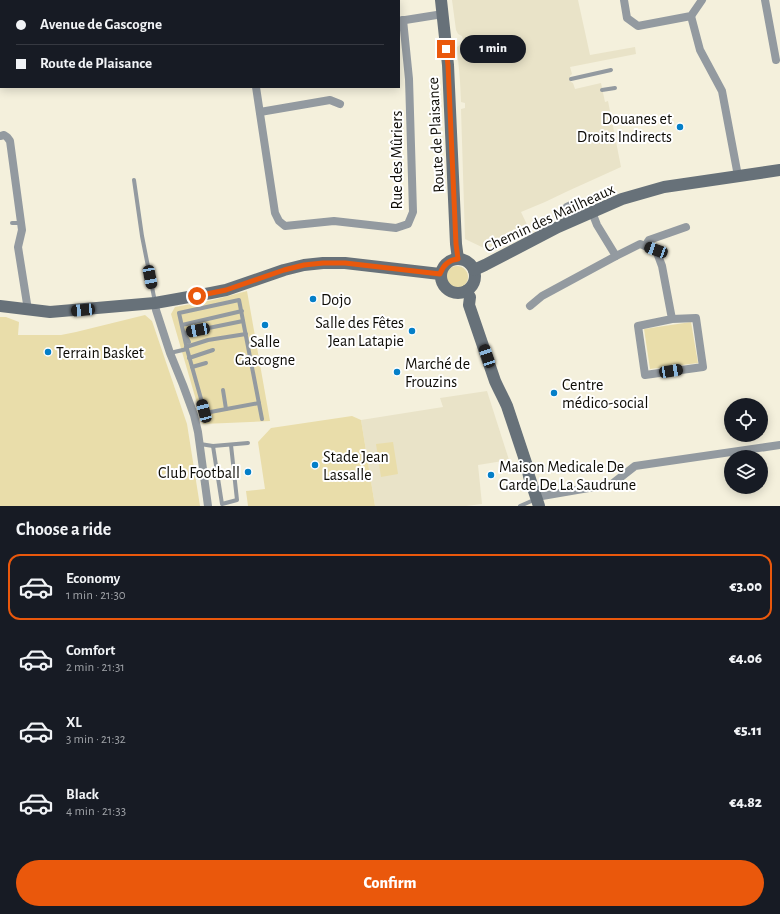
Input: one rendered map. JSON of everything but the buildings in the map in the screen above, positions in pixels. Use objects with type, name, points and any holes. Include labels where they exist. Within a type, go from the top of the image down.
[{"type":"main road","name":"Route de Plaisance","points":[[441,0],[448,65],[456,244],[454,260]]},
{"type":"main road","name":"Chemin des Mailheaux","points":[[474,270],[568,222],[622,199],[655,189],[780,170]]},
{"type":"main road","points":[[454,260],[462,260],[469,263],[474,270],[475,277],[472,286],[463,292],[453,293],[446,289],[440,274],[444,265],[454,260]]},
{"type":"main road","points":[[0,306],[50,312],[156,303],[211,294],[269,274],[304,265],[323,263],[345,263],[440,274]]},
{"type":"main road","points":[[463,292],[470,305],[499,392],[505,402],[538,502]]},
{"type":"street","points":[[624,0],[628,18],[638,26],[691,16],[702,0]]},
{"type":"street","points":[[764,0],[776,60]]},
{"type":"street","name":"Rue des Mûriers","points":[[256,88],[275,213],[285,226],[334,221],[396,228],[408,224],[413,212],[409,78],[401,21],[443,14]]},
{"type":"street","points":[[691,16],[700,50],[722,91],[738,176]]},
{"type":"street","points":[[260,112],[330,100],[340,104]]},
{"type":"street","points":[[0,136],[4,135],[10,141],[22,230],[18,247],[28,310]]},
{"type":"street","points":[[589,213],[616,256]]},
{"type":"street","points":[[645,246],[649,240],[686,227]]},
{"type":"street","points":[[530,306],[542,296],[640,244],[656,250],[662,266],[672,319]]},
{"type":"street","points":[[156,303],[156,310],[170,353],[194,415],[200,444],[208,506]]},
{"type":"street","points":[[696,318],[703,367],[645,375],[638,326],[672,319],[696,318]]},
{"type":"street","points":[[538,502],[542,496],[612,484],[635,466],[780,445]]},
{"type":"lane","points":[[571,79],[611,70]]},
{"type":"lane","points":[[602,90],[615,88]]},
{"type":"lane","points":[[134,180],[142,236],[156,303]]},
{"type":"lane","points":[[568,222],[563,208],[572,202],[577,200],[580,201],[589,213]]},
{"type":"lane","points":[[12,223],[21,223]]},
{"type":"lane","points":[[259,403],[205,413],[189,358],[179,313],[239,300],[242,312],[262,419]]},
{"type":"lane","points":[[182,325],[242,312]]},
{"type":"lane","points":[[184,333],[243,321]]},
{"type":"lane","points":[[184,333],[189,342]]},
{"type":"lane","points":[[170,353],[208,340],[246,334]]},
{"type":"lane","points":[[189,358],[213,350]]},
{"type":"lane","points":[[192,367],[206,363]]},
{"type":"lane","points":[[223,390],[226,409]]},
{"type":"lane","points":[[200,444],[213,446],[248,443]]},
{"type":"lane","points":[[213,446],[222,504],[237,500],[231,445]]},
{"type":"lane","points":[[520,506],[538,502]]},
{"type":"shaded area","points":[[452,0],[578,0],[590,55],[635,47],[636,54],[570,67],[572,74],[570,76],[571,82],[573,83],[575,89],[601,83],[605,102],[608,101],[621,167],[521,212],[530,231],[486,249],[465,239],[461,109],[465,108],[465,103],[461,102],[457,47],[464,42],[462,36],[458,34],[456,30]]},
{"type":"shaded area","points":[[457,266],[465,269],[468,277],[465,285],[457,288],[449,285],[446,277],[449,269]]},
{"type":"shaded area","points":[[247,291],[270,421],[203,424],[171,314],[175,307],[213,300]]},
{"type":"shaded area","points":[[145,315],[152,321],[187,424],[200,506],[0,506],[0,317],[6,317],[19,322],[18,335],[61,335]]},
{"type":"shaded area","points":[[691,322],[698,363],[650,369],[644,329]]},
{"type":"shaded area","points":[[487,391],[509,460],[478,465],[482,504],[466,506],[375,506],[361,420],[443,407],[440,398]]},
{"type":"shaded area","name":"Stade Jean Lassalle","points":[[352,416],[361,420],[375,506],[248,506],[246,491],[265,489],[258,442],[271,428]]},
{"type":"shaded area","points":[[393,442],[398,474],[381,477],[376,444]]},
{"type":"place","name":"Douanes et Droits Indirects","points":[[680,127]]},
{"type":"place","name":"Dojo","points":[[313,299]]},
{"type":"place","name":"Salle Gascogne","points":[[265,325]]},
{"type":"place","name":"Salle des Fêtes Jean Latapie","points":[[412,331]]},
{"type":"place","name":"Terrain Basket","points":[[48,352]]},
{"type":"place","name":"Marché de Frouzins","points":[[397,372]]},
{"type":"place","name":"Centre médico-social","points":[[554,393]]},
{"type":"place","name":"Stade Jean Lassalle","points":[[315,465]]},
{"type":"place","name":"Club Football","points":[[248,472]]},
{"type":"place","name":"Maison Medicale De Garde De La Saudrune","points":[[491,475]]},
{"type":"route","points":[[197,296],[226,290],[269,274],[304,265],[345,263],[440,274],[446,263],[458,259],[446,49]]}]
